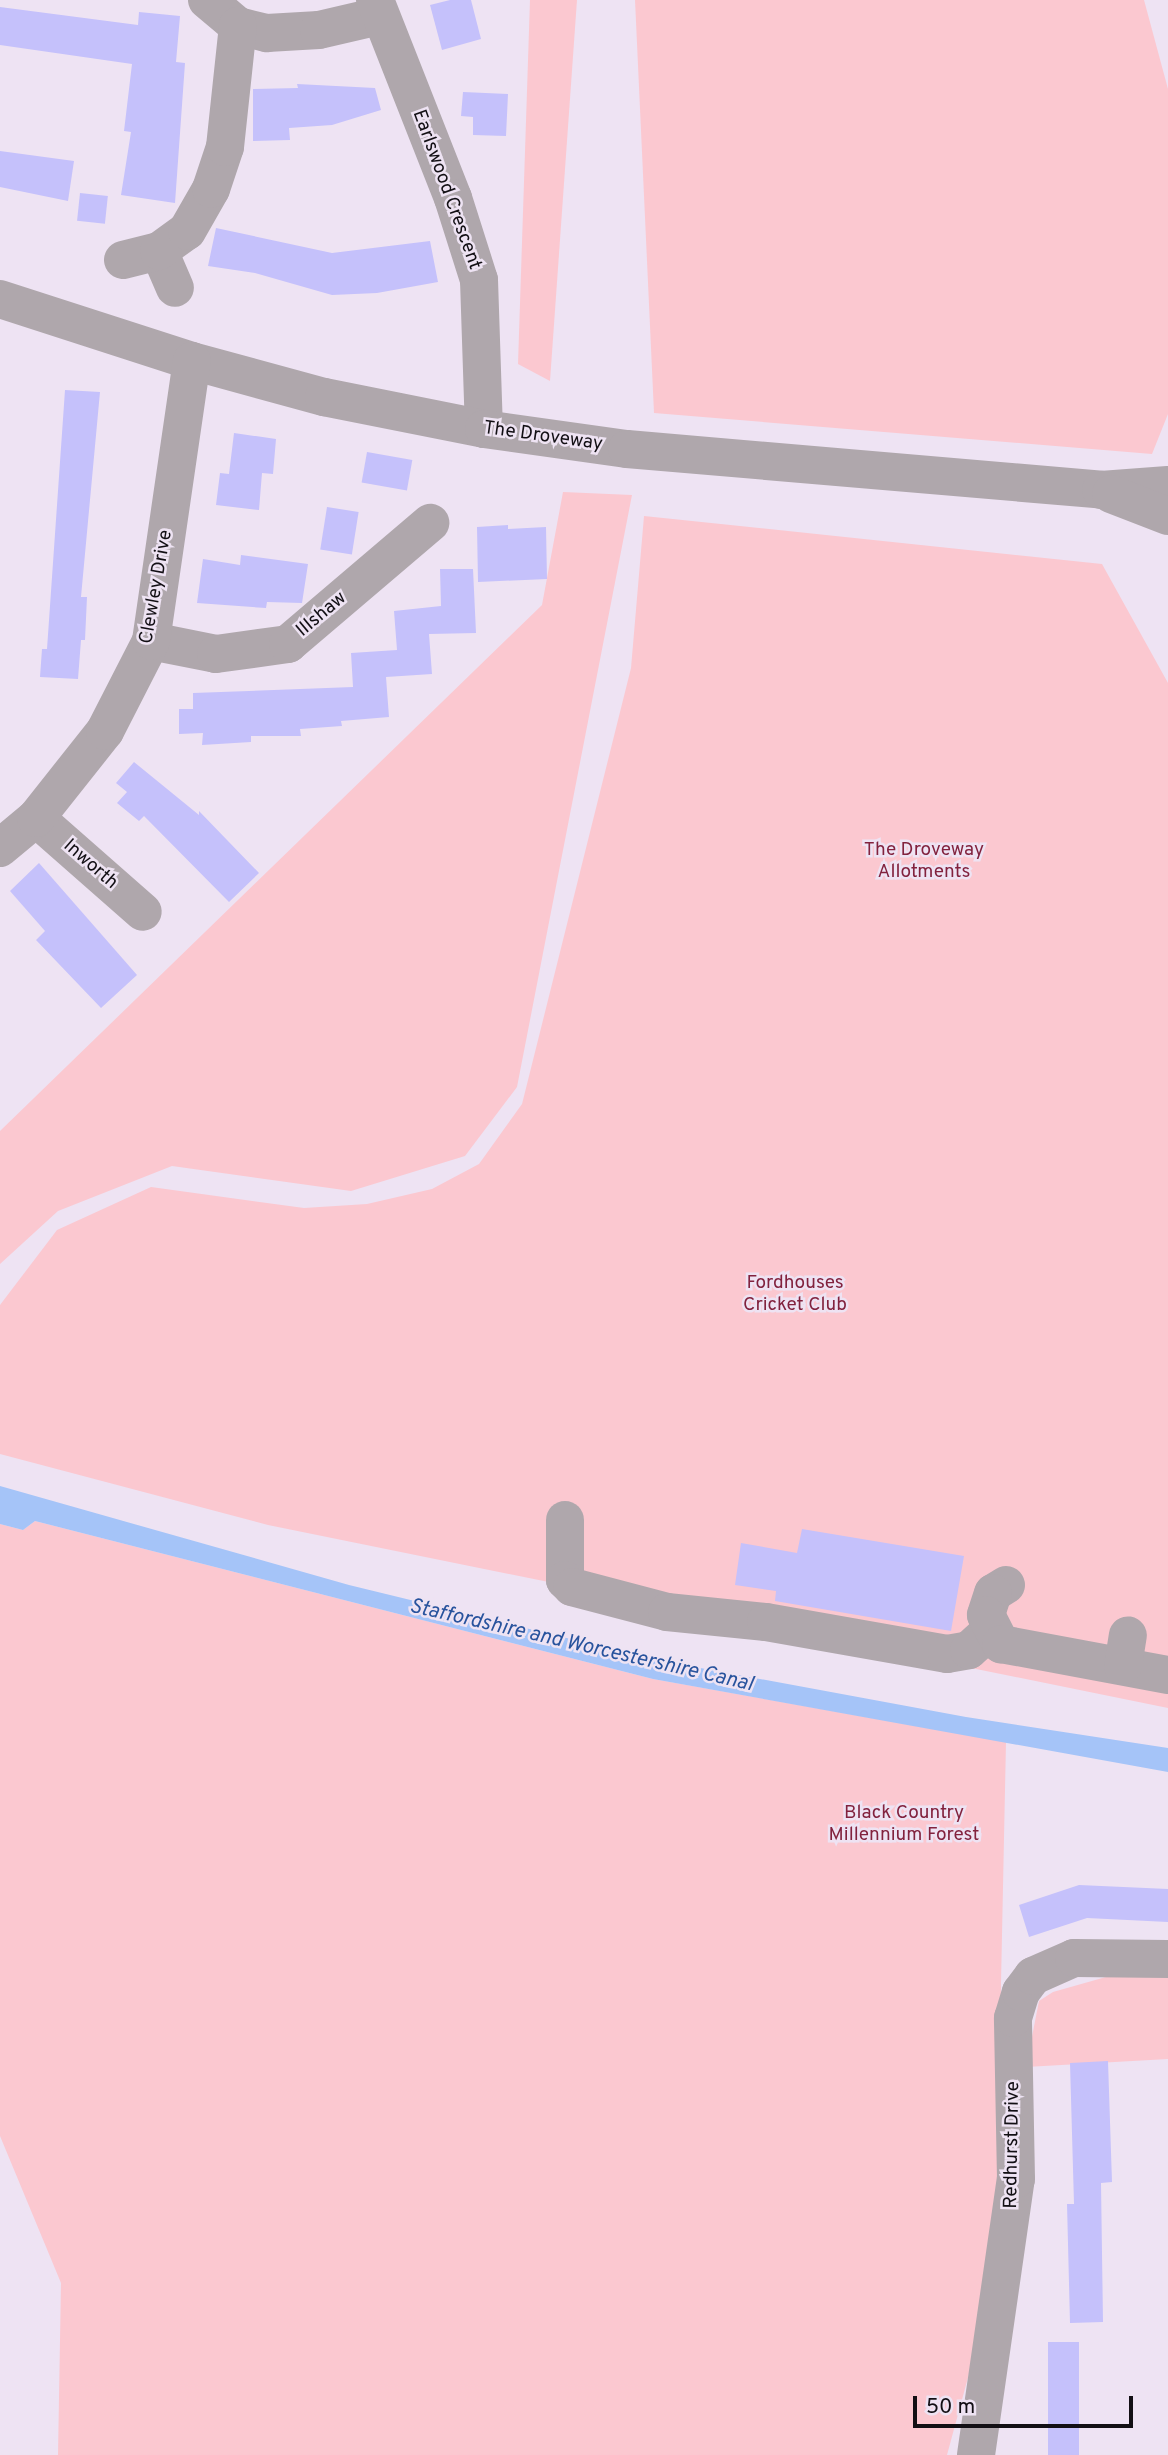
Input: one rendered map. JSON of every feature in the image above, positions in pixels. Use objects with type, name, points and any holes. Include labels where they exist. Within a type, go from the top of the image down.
[{"type":"street","points":[[207,0],[238,26],[267,33],[319,30],[377,8]]},
{"type":"street","name":"Earlswood Crescent","points":[[377,8],[453,198],[479,280],[484,429]]},
{"type":"street","points":[[175,288],[141,256],[187,231],[211,189],[225,147],[238,26]]},
{"type":"street","name":"The Droveway","points":[[0,299],[192,361],[324,397],[484,429],[627,449],[1101,490],[1168,485]]},
{"type":"street","name":"Clewley Drive","points":[[0,848],[36,817],[105,731],[151,641],[192,361]]},
{"type":"street","name":"The Droveway","points":[[1101,490],[1168,516]]},
{"type":"street","name":"Illshaw","points":[[151,641],[216,654],[288,644],[430,523]]},
{"type":"street","name":"Inworth","points":[[36,817],[143,912]]},
{"type":"street","points":[[565,1520],[565,1580],[572,1587],[667,1612],[766,1622],[947,1654],[969,1650],[990,1630]]},
{"type":"street","points":[[1006,1586],[993,1593],[986,1615],[990,1630],[1002,1644],[1126,1651],[1168,1675]]},
{"type":"street","name":"Redhurst Drive","points":[[976,2455],[1015,2191],[1013,2018],[1021,1992],[1033,1976],[1074,1958],[1168,1959]]},
{"type":"green space","points":[[530,0],[577,0],[550,381],[518,364]]},
{"type":"green space","points":[[635,0],[1144,0],[1168,89],[1168,414],[1152,454],[654,413]]},
{"type":"green space","points":[[563,492],[632,495],[517,1087],[465,1156],[351,1191],[172,1166],[58,1211],[0,1264],[0,1131],[542,605]]},
{"type":"green space","name":"Fordhouses Cricket Club","points":[[644,516],[1102,564],[1168,683],[1168,1708],[268,1525],[0,1454],[0,1305],[57,1230],[151,1187],[304,1208],[367,1204],[432,1189],[479,1164],[522,1104],[631,668]]},
{"type":"green space","name":"Black Country Millennium Forest","points":[[35,1521],[653,1679],[1006,1742],[1001,1984],[1004,2177],[986,2311],[947,2455],[58,2455],[61,2283],[0,2136],[0,1524],[23,1530]]},
{"type":"green space","points":[[1120,1973],[1168,1978],[1168,2059],[1026,2067],[1039,2001],[1053,1992]]},
{"type":"water","name":"Staffordshire and Worcestershire Canal","points":[[0,1486],[349,1585],[657,1660],[966,1717],[1168,1748],[1168,1772],[653,1679],[35,1521],[23,1530],[0,1524]]},
{"type":"building","points":[[450,0],[471,0],[481,39],[442,50],[430,5]]},
{"type":"building","points":[[0,7],[138,25],[139,12],[180,16],[176,62],[185,63],[175,203],[121,195],[131,132],[124,131],[132,64],[0,45]]},
{"type":"building","points":[[297,84],[375,88],[381,110],[332,125],[289,128],[290,140],[253,141],[253,89],[298,88]]},
{"type":"building","points":[[463,92],[508,94],[506,136],[473,135],[473,117],[461,116]]},
{"type":"building","points":[[0,151],[74,161],[68,201],[0,187]]},
{"type":"building","points":[[80,193],[108,196],[105,224],[77,221]]},
{"type":"building","points":[[216,228],[332,253],[430,241],[438,282],[377,293],[332,295],[255,273],[208,266]]},
{"type":"building","points":[[65,390],[100,392],[81,597],[87,597],[85,640],[81,640],[78,679],[40,677],[42,649],[47,649]]},
{"type":"building","points":[[234,433],[276,439],[273,474],[262,473],[259,510],[216,505],[220,473],[229,474]]},
{"type":"building","points":[[367,452],[412,460],[407,491],[362,483]]},
{"type":"building","points":[[327,507],[359,512],[352,554],[320,549]]},
{"type":"building","points":[[508,525],[508,529],[546,527],[547,579],[478,582],[477,527]]},
{"type":"building","points":[[241,555],[308,564],[302,603],[267,602],[266,608],[197,603],[203,559],[240,565]]},
{"type":"building","points":[[440,569],[473,569],[476,633],[429,634],[432,674],[386,677],[389,717],[341,721],[342,726],[300,729],[301,736],[251,736],[251,742],[202,745],[203,733],[179,734],[179,709],[193,709],[193,693],[353,687],[351,653],[397,650],[394,611],[441,606]]},
{"type":"building","points":[[134,762],[199,815],[199,811],[259,873],[229,902],[144,816],[139,821],[117,803],[127,792],[116,783]]},
{"type":"building","points":[[39,863],[137,975],[101,1008],[36,940],[45,931],[10,891]]},
{"type":"building","points":[[802,1529],[964,1556],[951,1631],[775,1601],[776,1591],[735,1585],[741,1543],[797,1553]]},
{"type":"building","points":[[1079,1885],[1168,1889],[1168,1922],[1087,1918],[1029,1937],[1019,1905]]},
{"type":"building","points":[[1108,2061],[1112,2182],[1101,2183],[1103,2322],[1070,2323],[1067,2204],[1074,2204],[1070,2063]]},
{"type":"building","points":[[1048,2342],[1079,2342],[1079,2455],[1048,2455]]},
{"type":"park label","name":"The Droveway Allotments","points":[[924,862]]}]
